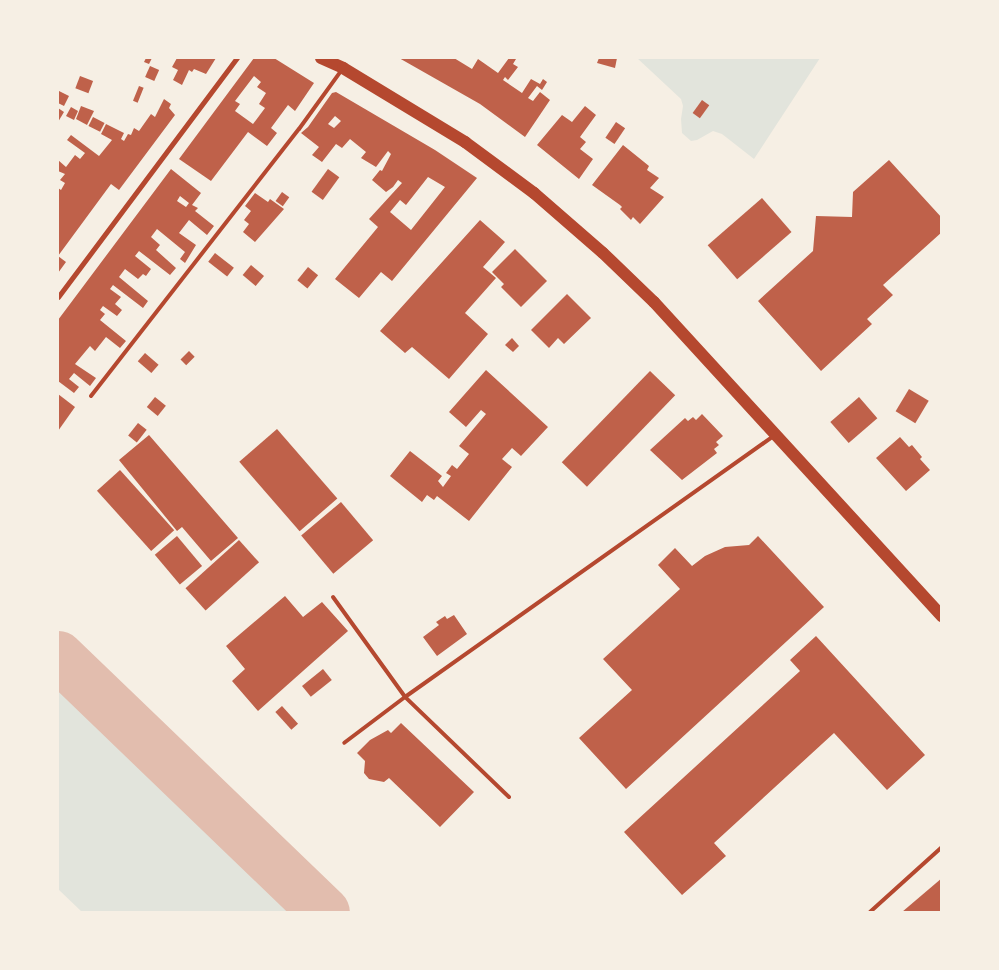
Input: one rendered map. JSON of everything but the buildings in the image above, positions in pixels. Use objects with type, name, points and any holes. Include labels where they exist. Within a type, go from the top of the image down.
[{"type":"main road","points":[[333,62],[465,142],[534,193],[604,253],[654,302],[942,616]]},
{"type":"street","points":[[58,297],[238,58]]},
{"type":"lane","points":[[91,396],[299,129],[333,62]]},
{"type":"lane","points":[[344,743],[405,697],[774,434]]},
{"type":"lane","points":[[333,597],[405,697],[509,797]]},
{"type":"lane","points":[[870,912],[942,847]]},
{"type":"shaded area","points":[[637,58],[820,58],[754,159],[722,134],[713,131],[697,140],[691,141],[682,133],[681,119],[683,106],[681,99]]},
{"type":"shaded area","points":[[58,678],[301,912],[82,912],[58,889]]},
{"type":"taxiway","points":[[58,656],[324,912]]}]
